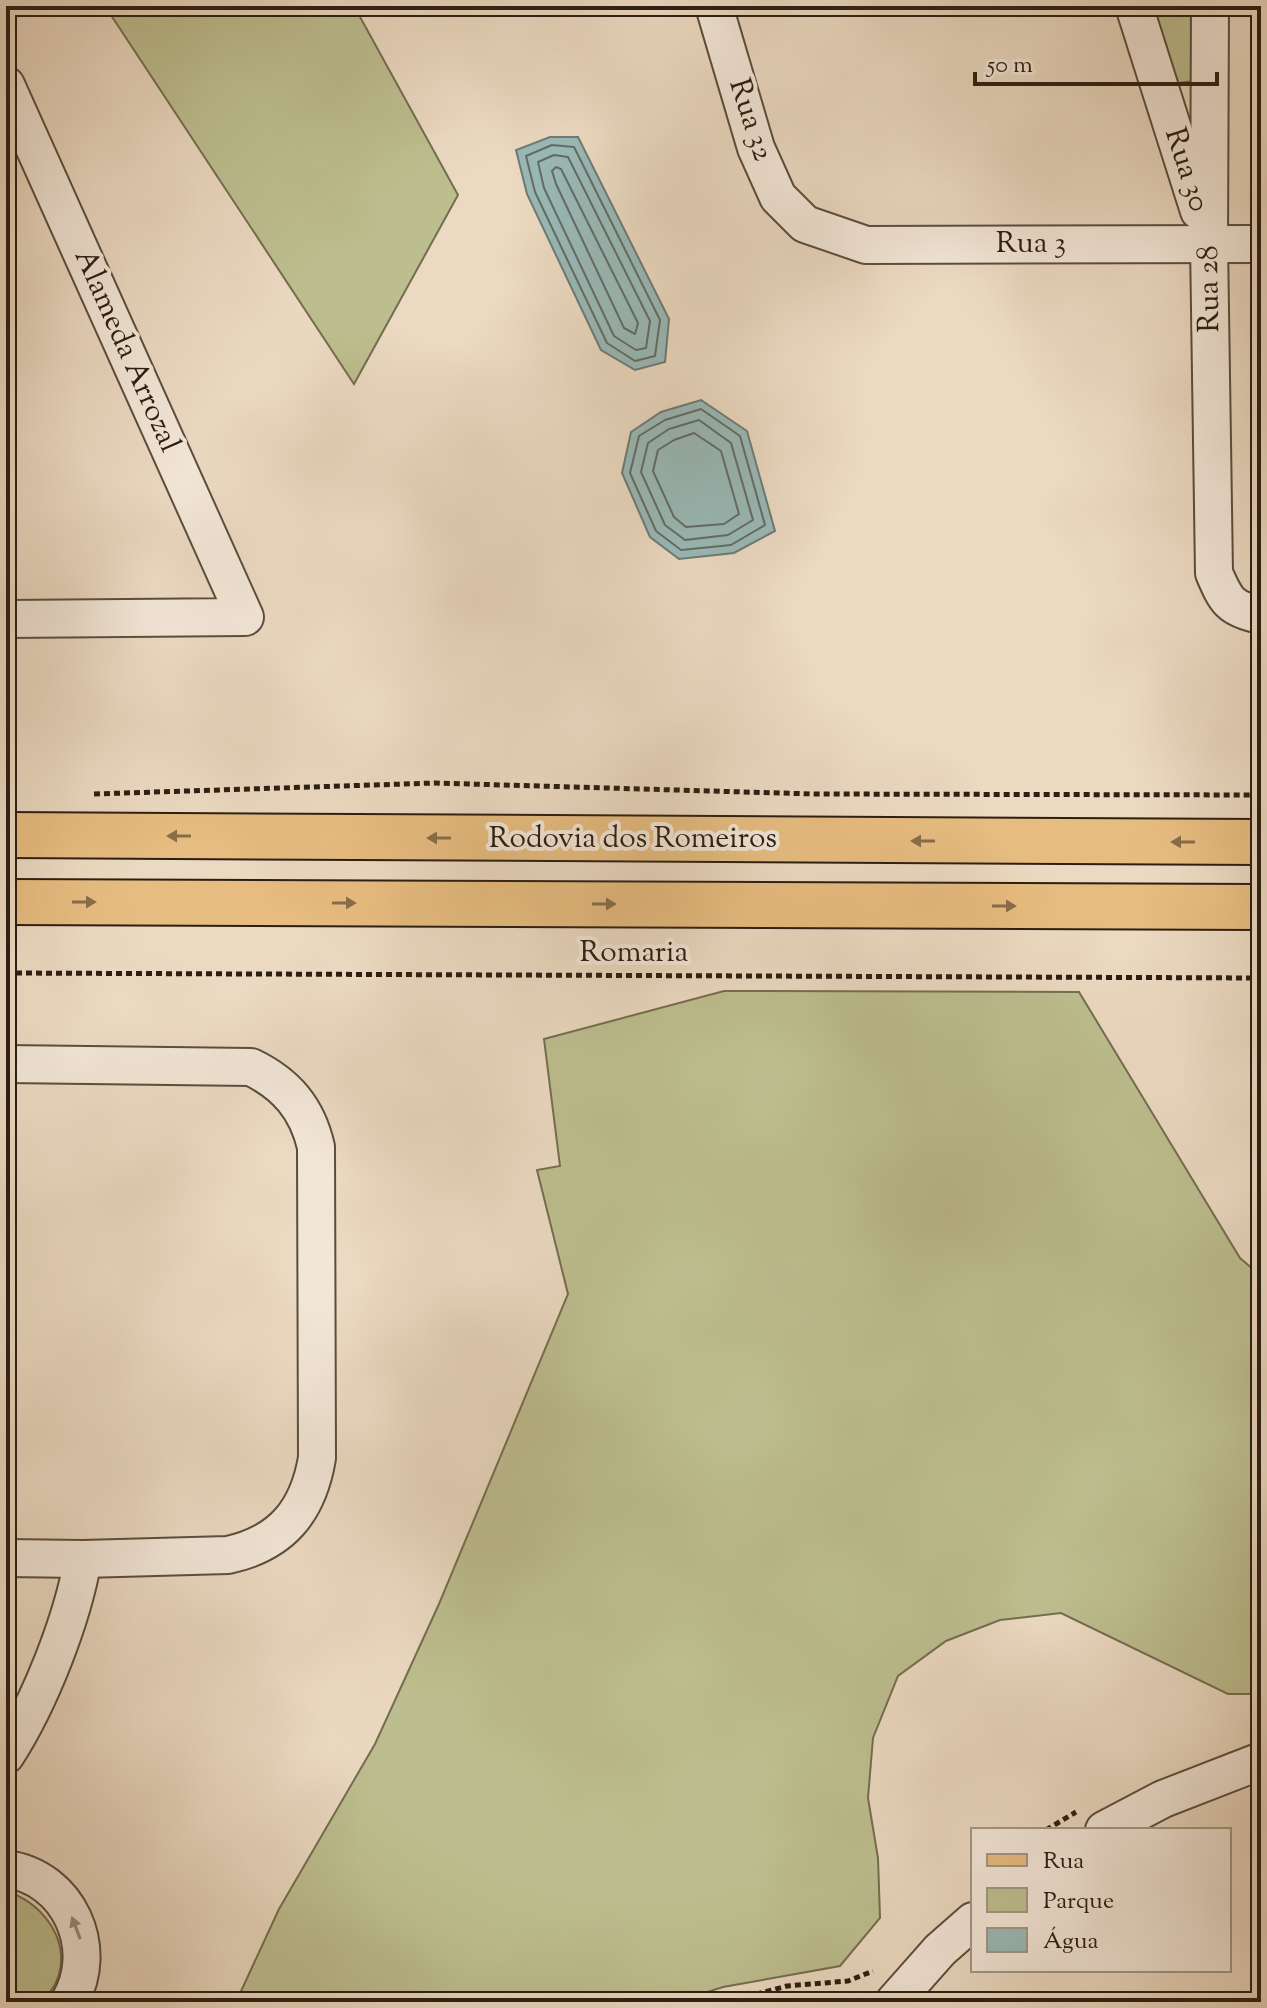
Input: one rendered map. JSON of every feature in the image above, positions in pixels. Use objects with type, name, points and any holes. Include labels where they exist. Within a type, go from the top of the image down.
[{"type":"main road","name":"Rodovia dos Romeiros","points":[[6,835],[1261,842]]},
{"type":"main road","points":[[6,902],[1261,907]]},
{"type":"street","name":"Rua 32","points":[[714,6],[756,148],[778,197],[805,224]]},
{"type":"street","name":"Rua 30","points":[[1134,6],[1209,243]]},
{"type":"street","name":"Rua 28","points":[[1210,6],[1209,243],[1214,573],[1224,596],[1238,611],[1261,615]]},
{"type":"street","name":"Alameda Arrozal","points":[[6,85],[245,617],[6,619]]},
{"type":"street","name":"Rua 3","points":[[805,224],[866,245],[1261,244]]},
{"type":"street","points":[[6,1064],[251,1067],[268,1075],[296,1100],[309,1123],[316,1147],[317,1458],[305,1502],[278,1533],[246,1551],[228,1555],[6,1558]]},
{"type":"street","points":[[6,1755],[27,1723],[77,1596],[83,1559]]},
{"type":"street","points":[[1108,1828],[1163,1799],[1261,1761]]},
{"type":"street","points":[[6,1869],[33,1878],[50,1890],[65,1905],[75,1923],[83,1964],[80,1984],[69,2002]]},
{"type":"street","points":[[894,2002],[940,1950],[971,1923]]},
{"type":"path","points":[[87,795],[435,783],[814,794],[1261,795]]},
{"type":"path","name":"Romaria","points":[[6,973],[1261,978]]},
{"type":"path","points":[[727,2002],[787,1986],[848,1981],[882,1966]]},
{"type":"green space","points":[[105,6],[354,6],[458,195],[354,384]]},
{"type":"green space","points":[[1151,6],[1199,6],[1193,81],[1172,81]]},
{"type":"green space","points":[[724,991],[1079,992],[1240,1258],[1261,1276],[1261,1694],[1228,1694],[1061,1613],[1000,1620],[946,1641],[898,1676],[873,1738],[868,1798],[878,1858],[880,1918],[840,1966],[723,1987],[676,2002],[236,2002],[279,1909],[375,1744],[439,1604],[568,1294],[537,1170],[560,1166],[544,1039]]},
{"type":"green space","points":[[6,1891],[30,1903],[56,1934],[61,1960],[59,1974],[44,2002],[6,2002]]},
{"type":"water","points":[[550,137],[578,137],[669,319],[665,362],[635,370],[601,350],[527,194],[516,150]]},
{"type":"water","points":[[701,400],[747,431],[775,531],[734,553],[679,559],[650,537],[622,473],[631,432],[661,412]]}]
